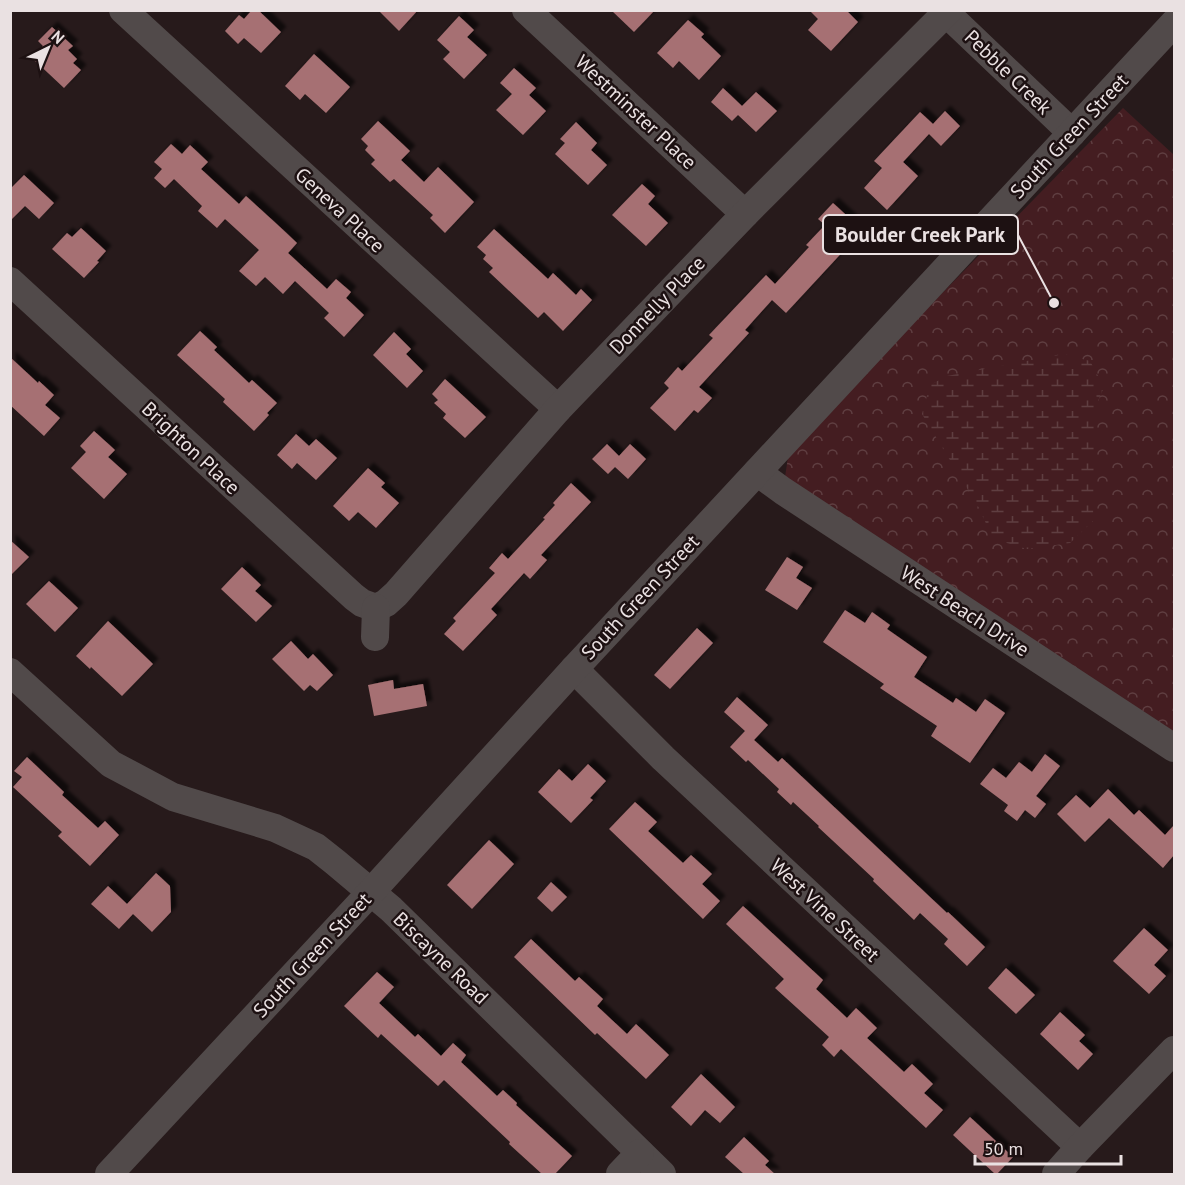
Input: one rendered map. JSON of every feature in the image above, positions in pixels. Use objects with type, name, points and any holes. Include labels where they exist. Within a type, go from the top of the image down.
[{"type":"street","name":"Geneva Place","points":[[123,10],[558,409]]},
{"type":"street","name":"Westminster Place","points":[[526,10],[745,214]]},
{"type":"street","name":"Donnelly Place","points":[[375,608],[386,603],[396,594],[558,409],[745,214],[946,11]]},
{"type":"street","name":"Pebble Creek","points":[[946,11],[1072,133]]},
{"type":"street","name":"South Green Street","points":[[109,1174],[371,892],[573,669],[1174,23]]},
{"type":"street","name":"Brighton Place","points":[[10,281],[346,590],[362,603],[375,608]]},
{"type":"street","name":"West Beach Drive","points":[[757,472],[1174,748]]},
{"type":"street","points":[[375,608],[375,637]]},
{"type":"street","name":"West Vine Street","points":[[573,669],[663,758],[1080,1147]]},
{"type":"street","name":"Biscayne Road","points":[[10,672],[111,764],[173,797],[275,828],[316,847],[391,909],[662,1174]]},
{"type":"street","points":[[1056,1174],[1174,1050]]},
{"type":"street","points":[[620,1174],[640,1154]]},
{"type":"green space","points":[[1123,108],[1174,155],[1174,748],[783,491],[789,450]]},
{"type":"green space","points":[[1064,354],[1090,361],[1104,387],[1095,408],[1093,521],[1070,543],[1027,549],[993,539],[979,508],[922,414],[930,385],[947,376]]},
{"type":"building","points":[[252,10],[258,10],[281,32],[261,53],[244,38],[238,44],[225,31],[239,15],[244,19]]},
{"type":"building","points":[[378,10],[418,10],[399,31]]},
{"type":"building","points":[[611,10],[655,10],[634,32]]},
{"type":"building","points":[[809,10],[846,10],[858,22],[831,51],[808,30],[818,19]]},
{"type":"building","points":[[459,16],[474,30],[467,37],[487,55],[464,79],[443,59],[450,52],[437,40]]},
{"type":"building","points":[[688,20],[704,34],[701,37],[721,56],[699,80],[679,61],[673,68],[657,53]]},
{"type":"building","points":[[52,27],[73,46],[68,50],[77,59],[73,63],[81,70],[64,88],[32,58],[43,46],[38,41]]},
{"type":"building","points":[[314,54],[350,87],[326,113],[305,94],[300,100],[285,86]]},
{"type":"building","points":[[514,68],[536,88],[529,95],[546,111],[523,135],[496,110],[512,94],[500,83]]},
{"type":"building","points":[[723,88],[742,106],[756,92],[777,111],[756,132],[738,115],[732,121],[711,102]]},
{"type":"building","points":[[945,111],[960,126],[941,146],[929,134],[903,162],[918,176],[887,210],[864,188],[882,168],[874,161],[920,112],[933,124]]},
{"type":"building","points":[[378,121],[410,151],[401,160],[424,182],[438,167],[474,202],[445,233],[430,218],[433,215],[394,179],[390,182],[371,164],[375,160],[365,150],[368,146],[361,139]]},
{"type":"building","points":[[576,122],[597,143],[591,150],[607,165],[588,185],[555,154],[565,143],[560,139]]},
{"type":"building","points":[[171,144],[182,154],[190,145],[208,162],[201,169],[239,204],[246,196],[280,227],[297,243],[288,253],[327,289],[336,279],[351,292],[346,298],[364,315],[344,337],[324,318],[329,313],[295,281],[283,294],[265,277],[256,286],[239,271],[259,250],[225,219],[217,228],[198,211],[202,206],[174,179],[165,188],[154,178],[162,169],[154,162]]},
{"type":"building","points":[[24,175],[54,203],[39,219],[25,206],[10,221],[10,189]]},
{"type":"building","points":[[642,184],[655,196],[648,204],[668,223],[646,246],[612,215]]},
{"type":"building","points":[[833,203],[867,234],[853,249],[849,245],[786,313],[772,300],[745,330],[749,333],[699,387],[712,398],[698,413],[694,410],[675,431],[650,408],[669,388],[664,383],[678,367],[682,371],[713,338],[709,335],[766,275],[775,284],[809,247],[806,245],[825,225],[818,219]]},
{"type":"building","points":[[81,228],[106,251],[84,278],[52,249],[67,233],[72,237]]},
{"type":"building","points":[[494,229],[548,279],[553,273],[576,295],[581,289],[592,300],[563,331],[544,312],[538,318],[489,272],[493,268],[483,259],[486,255],[477,247]]},
{"type":"building","points":[[200,331],[217,347],[214,350],[249,383],[252,380],[277,403],[254,431],[223,402],[225,399],[177,355]]},
{"type":"building","points":[[394,332],[411,349],[406,354],[423,371],[407,388],[373,355]]},
{"type":"building","points":[[10,357],[54,395],[45,405],[60,418],[44,436],[10,405]]},
{"type":"building","points":[[445,379],[486,417],[465,438],[443,418],[446,414],[434,403],[438,400],[432,394]]},
{"type":"building","points":[[94,431],[115,450],[108,457],[127,474],[104,499],[71,468],[86,452],[80,446]]},
{"type":"building","points":[[296,434],[309,446],[316,439],[337,458],[316,480],[297,463],[292,469],[277,455]]},
{"type":"building","points":[[607,444],[619,456],[630,444],[646,459],[628,479],[615,467],[608,474],[592,459]]},
{"type":"building","points":[[368,468],[385,483],[381,487],[399,503],[376,528],[358,512],[349,521],[333,506]]},
{"type":"building","points":[[571,483],[591,502],[541,555],[547,560],[530,579],[524,573],[491,609],[497,615],[463,651],[444,634],[456,621],[453,618],[495,573],[489,568],[502,553],[508,559],[545,519],[543,518],[555,505],[553,503]]},
{"type":"building","points":[[10,540],[29,557],[10,576]]},
{"type":"building","points":[[787,557],[803,567],[796,578],[812,588],[797,610],[765,590]]},
{"type":"building","points":[[242,567],[261,585],[255,591],[272,606],[256,622],[221,589]]},
{"type":"building","points":[[49,581],[78,608],[55,632],[26,604]]},
{"type":"building","points":[[845,610],[865,623],[872,612],[890,625],[887,629],[927,657],[914,677],[953,703],[956,698],[976,712],[985,699],[1005,713],[970,763],[931,736],[937,726],[880,688],[884,684],[823,642]]},
{"type":"building","points":[[108,621],[153,664],[122,696],[76,656]]},
{"type":"building","points":[[697,628],[713,643],[670,689],[654,675]]},
{"type":"building","points":[[291,641],[308,659],[313,654],[333,675],[317,691],[310,685],[304,691],[272,659]]},
{"type":"building","points":[[393,680],[394,689],[423,684],[427,706],[374,716],[368,685]]},
{"type":"building","points":[[737,697],[768,725],[754,740],[778,762],[782,758],[985,947],[967,966],[944,944],[948,939],[920,913],[914,920],[819,826],[793,802],[791,805],[777,792],[779,789],[748,760],[746,762],[730,747],[745,731],[724,712]]},
{"type":"building","points":[[1045,754],[1060,766],[1036,796],[1046,804],[1035,818],[1025,810],[1017,821],[1004,811],[1008,805],[980,784],[993,768],[1006,778],[1019,762],[1032,772]]},
{"type":"building","points":[[27,757],[64,792],[62,795],[98,828],[105,821],[119,835],[90,866],[58,836],[62,832],[13,787],[22,777],[14,771]]},
{"type":"building","points":[[588,764],[606,781],[590,798],[593,800],[571,823],[538,792],[559,769],[572,781]]},
{"type":"building","points":[[1108,789],[1134,815],[1139,810],[1165,835],[1174,825],[1174,855],[1163,868],[1109,818],[1085,842],[1057,814],[1076,795],[1090,808]]},
{"type":"building","points":[[635,802],[657,822],[648,831],[683,863],[691,855],[712,874],[702,884],[720,901],[703,919],[609,829]]},
{"type":"building","points":[[489,840],[514,864],[472,909],[447,885]]},
{"type":"building","points":[[156,873],[170,886],[171,912],[152,932],[133,914],[119,929],[91,904],[108,886],[127,904]]},
{"type":"building","points":[[551,882],[567,897],[552,912],[537,898]]},
{"type":"building","points":[[743,906],[823,980],[816,989],[847,1018],[856,1008],[877,1028],[867,1038],[904,1072],[912,1064],[933,1084],[924,1093],[943,1110],[926,1128],[841,1049],[834,1057],[822,1045],[829,1037],[775,988],[784,979],[726,924]]},
{"type":"building","points":[[1144,928],[1168,950],[1154,965],[1166,976],[1149,994],[1113,961]]},
{"type":"building","points":[[531,939],[575,981],[579,977],[603,999],[597,1006],[627,1034],[636,1024],[669,1055],[646,1079],[597,1033],[595,1035],[514,957]]},
{"type":"building","points":[[1006,968],[1035,995],[1016,1014],[988,988]]},
{"type":"building","points":[[377,972],[394,987],[379,1003],[415,1037],[418,1034],[441,1056],[453,1043],[466,1055],[461,1062],[497,1096],[503,1090],[517,1103],[516,1105],[572,1156],[555,1174],[542,1174],[444,1080],[438,1086],[381,1034],[378,1038],[344,1006]]},
{"type":"building","points":[[1060,1012],[1085,1035],[1079,1041],[1093,1054],[1078,1070],[1040,1034]]},
{"type":"building","points":[[701,1074],[735,1107],[720,1123],[705,1110],[691,1126],[671,1107]]},
{"type":"building","points":[[970,1117],[1013,1157],[997,1174],[953,1135]]},
{"type":"building","points":[[744,1137],[769,1161],[765,1165],[775,1174],[744,1174],[725,1157]]},
{"type":"place","name":"Boulder Creek Park","points":[[1054,303]]}]
